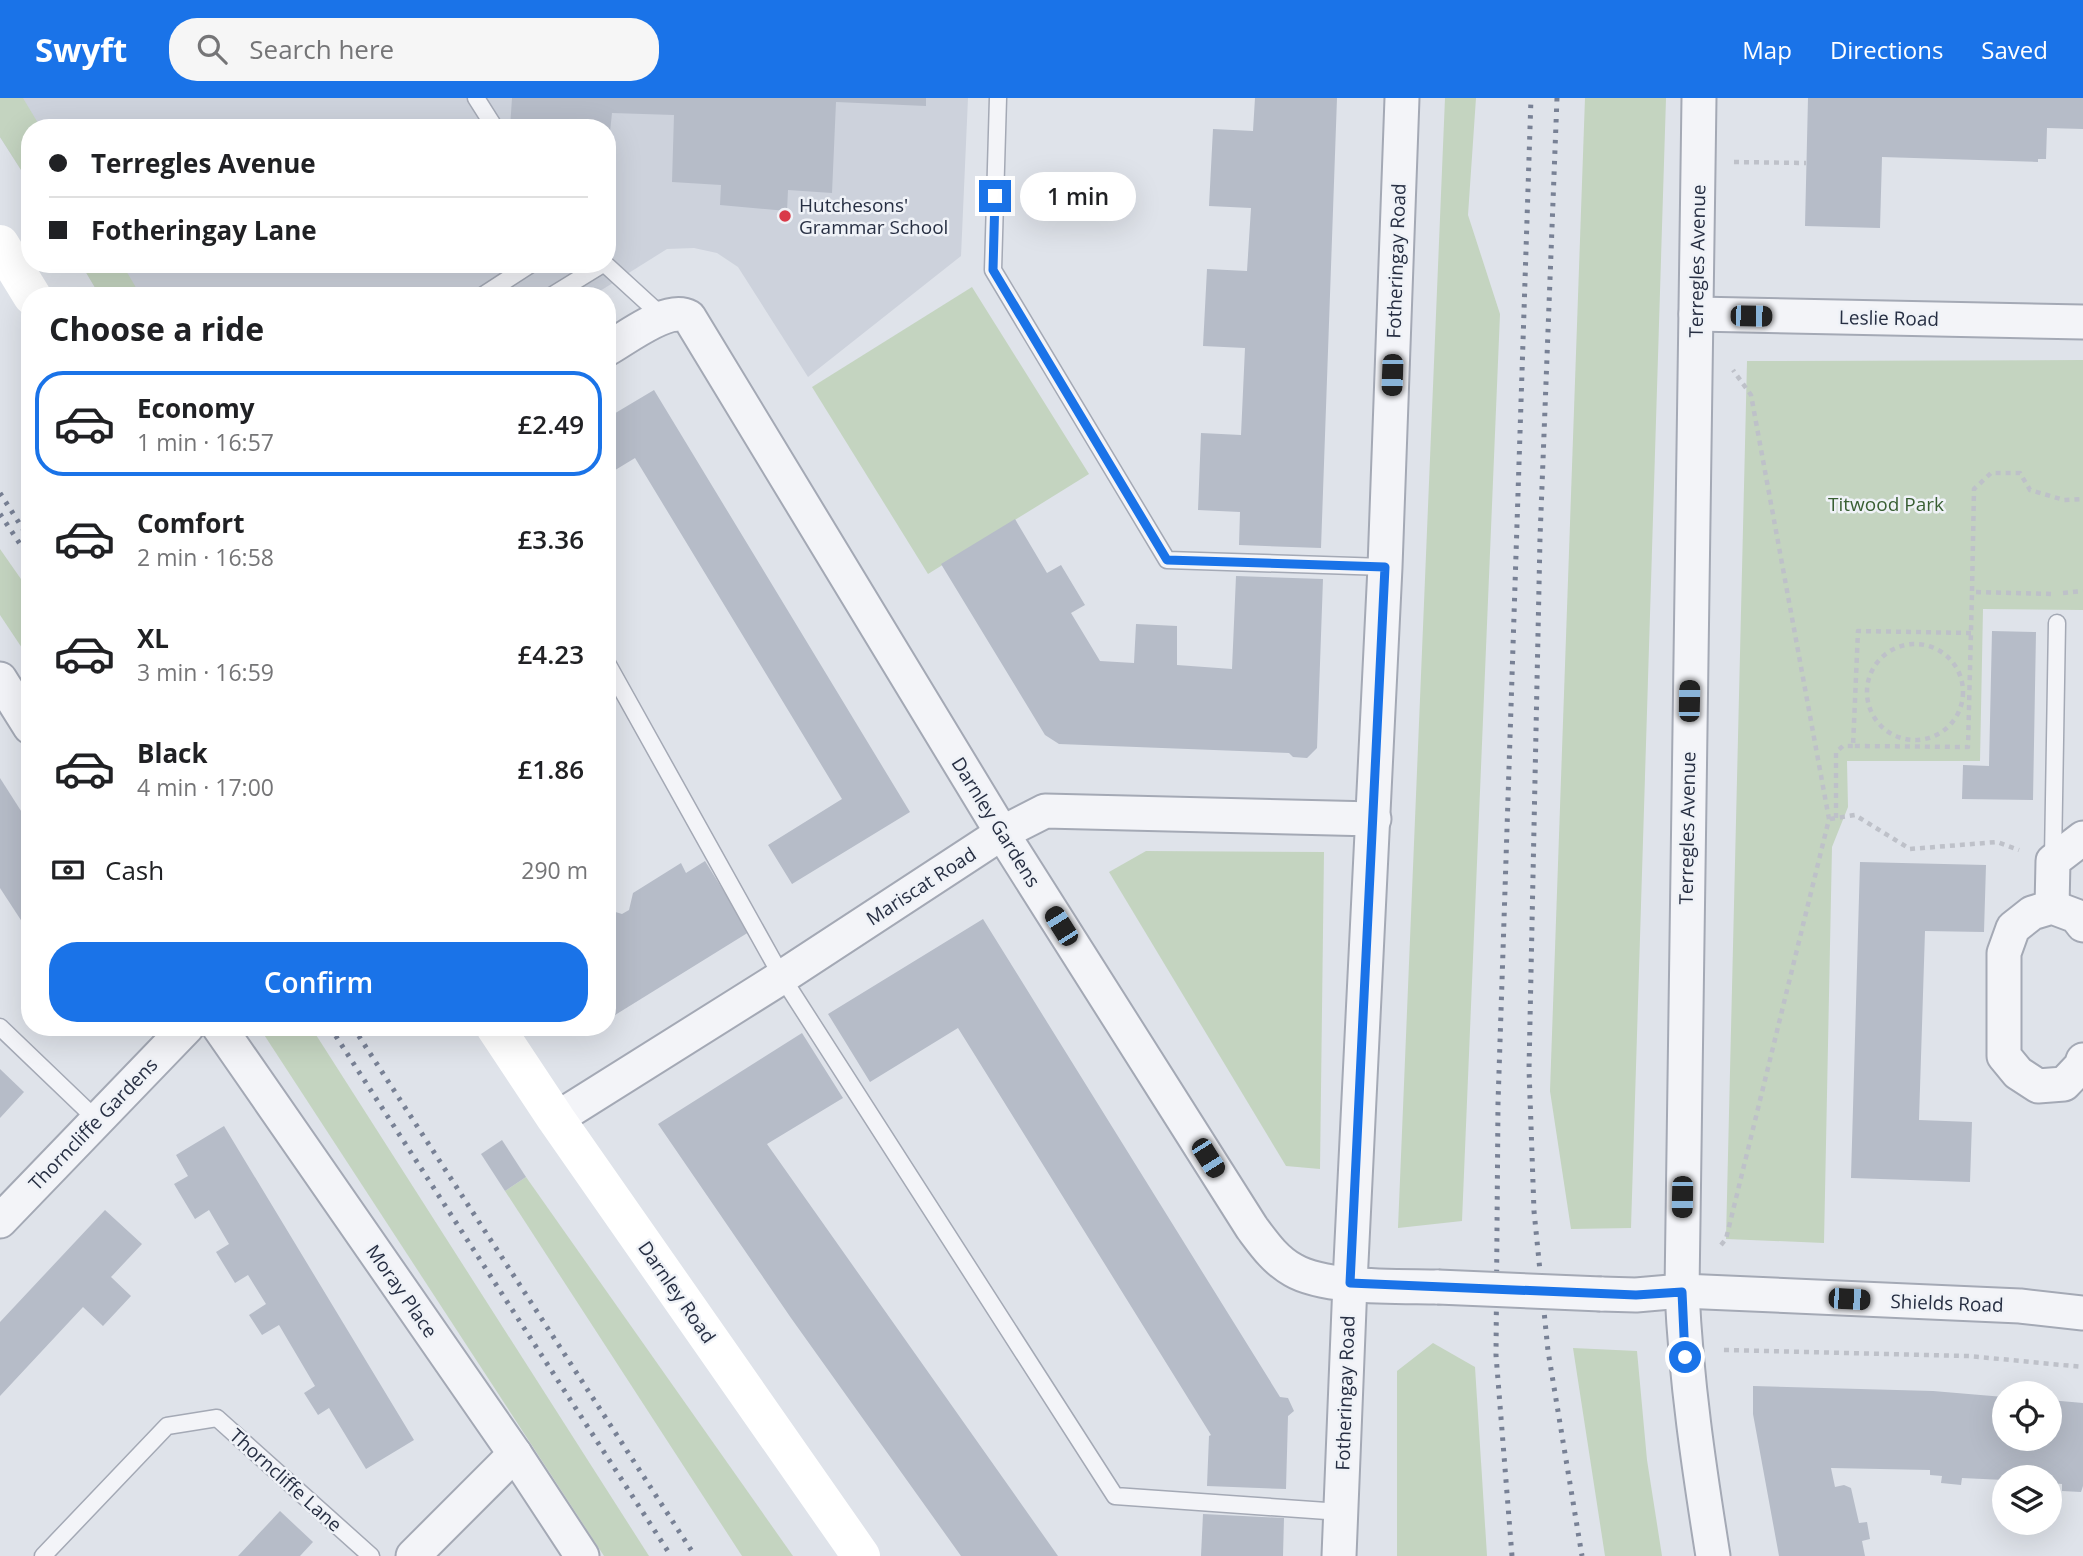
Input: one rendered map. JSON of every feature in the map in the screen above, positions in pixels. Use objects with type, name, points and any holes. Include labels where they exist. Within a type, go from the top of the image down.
[{"type":"main road","points":[[0,244],[26,287]]},
{"type":"main road","name":"Darnley Road","points":[[501,1036],[861,1556]]},
{"type":"street","name":"Fotheringay Road","points":[[1339,1556],[1385,567],[1402,98]]},
{"type":"street","name":"Terregles Avenue","points":[[1699,98],[1682,1292],[1685,1357],[1693,1429],[1713,1556]]},
{"type":"street","name":"Leslie Road","points":[[1696,314],[2083,322]]},
{"type":"street","points":[[616,344],[673,315]]},
{"type":"street","name":"Darnley Gardens","points":[[673,315],[689,317],[699,331],[1002,833],[1252,1228],[1272,1255],[1294,1272],[1350,1283]]},
{"type":"street","points":[[0,679],[21,713]]},
{"type":"street","name":"Mariscat Road","points":[[556,1119],[782,977],[1002,833],[1045,811],[1374,819]]},
{"type":"street","points":[[2052,907],[2053,861],[2083,838]]},
{"type":"street","points":[[2083,925],[2076,916],[2052,907],[2032,913],[2013,928],[2004,953],[2004,1056],[2018,1073],[2038,1086],[2064,1084],[2081,1066],[2083,1060]]},
{"type":"street","name":"Thorncliffe Gardens","points":[[0,1221],[178,1036]]},
{"type":"street","name":"Moray Place","points":[[225,1036],[515,1454],[582,1556]]},
{"type":"street","name":"Shields Road","points":[[1350,1283],[1636,1295],[1682,1292],[2020,1306],[2083,1312]]},
{"type":"street","points":[[413,1556],[515,1454]]},
{"type":"lane","points":[[476,98],[489,119]]},
{"type":"lane","points":[[998,98],[993,270],[1167,560],[1385,567]]},
{"type":"lane","points":[[496,287],[517,273]]},
{"type":"lane","points":[[566,287],[589,273]]},
{"type":"lane","points":[[616,273],[673,315]]},
{"type":"lane","points":[[2053,861],[2057,623]]},
{"type":"lane","points":[[616,679],[782,977],[1115,1496],[1341,1512]]},
{"type":"lane","points":[[0,1027],[97,1120]]},
{"type":"lane","name":"Thorncliffe Lane","points":[[43,1556],[167,1426],[217,1418],[370,1556]]},
{"type":"path","points":[[1698,161],[1806,163]]},
{"type":"path","points":[[1682,1292],[1726,1239],[1829,820],[1751,396],[1696,314]]},
{"type":"path","points":[[1836,818],[1836,752],[1843,746],[1968,747],[1974,489],[1991,473],[2020,473],[2030,490],[2064,500],[2083,499]]},
{"type":"path","points":[[1972,592],[2054,594],[2083,591]]},
{"type":"path","points":[[1853,746],[1858,631],[1971,633]]},
{"type":"path","points":[[1914,643],[1915,632]]},
{"type":"path","points":[[1914,643],[1931,645],[1945,654],[1955,664],[1962,680],[1963,692],[1959,711],[1951,724],[1938,734],[1922,739],[1905,739],[1890,733],[1877,721],[1869,704],[1868,688],[1871,672],[1882,657],[1896,647],[1914,643]]},
{"type":"path","points":[[1856,688],[1868,688]]},
{"type":"path","points":[[1963,692],[1969,692]]},
{"type":"path","points":[[1912,739],[1912,747]]},
{"type":"path","points":[[1829,820],[1856,815],[1910,849],[1997,842],[2053,861]]},
{"type":"path","points":[[1720,1350],[1969,1356],[2083,1367]]},
{"type":"shaded area","name":"Hutchesons' Grammar School","points":[[0,98],[968,98],[961,256],[808,377],[738,267],[717,253],[694,248],[667,249],[606,287],[95,287],[86,273],[616,273],[616,119],[21,119],[21,170],[0,137]]},
{"type":"green space","points":[[0,98],[23,98],[36,119],[21,119],[21,170],[0,137]]},
{"type":"green space","points":[[1445,98],[1476,98],[1468,215],[1500,314],[1462,1221],[1398,1228]]},
{"type":"green space","points":[[1585,98],[1666,98],[1631,1228],[1571,1229],[1550,1091]]},
{"type":"green space","points":[[86,273],[127,273],[136,287],[95,287]]},
{"type":"green space","points":[[972,287],[1089,474],[928,574],[812,387]]},
{"type":"green space","name":"Titwood Park","points":[[2083,360],[2083,610],[1983,609],[1980,761],[1847,761],[1848,807],[1832,847],[1824,1243],[1726,1239],[1747,361]]},
{"type":"green space","points":[[0,549],[21,579],[21,646],[0,615]]},
{"type":"green space","points":[[1146,851],[1324,852],[1320,1169],[1286,1166],[1109,872]]},
{"type":"green space","points":[[265,1036],[317,1036],[649,1556],[604,1556]]},
{"type":"green space","points":[[526,1177],[793,1556],[742,1556],[505,1191]]},
{"type":"green space","points":[[1433,1343],[1475,1367],[1487,1556],[1397,1556],[1397,1371]]},
{"type":"green space","points":[[1573,1348],[1637,1351],[1647,1460],[1662,1556],[1605,1556]]},
{"type":"building","points":[[512,98],[926,98],[926,106],[836,102],[832,193],[788,190],[787,211],[720,205],[721,185],[672,182],[674,115],[612,113],[611,119],[511,119]]},
{"type":"building","points":[[1255,98],[1337,98],[1321,548],[1239,545],[1240,512],[1198,510],[1201,433],[1241,435],[1245,348],[1203,346],[1207,269],[1247,271],[1251,208],[1209,206],[1213,129],[1253,131]]},
{"type":"building","points":[[1808,98],[2083,98],[2083,129],[2047,128],[2046,159],[2038,159],[2038,162],[1882,157],[1880,228],[1805,226]]},
{"type":"building","points":[[654,390],[910,812],[792,884],[768,845],[842,799],[635,458],[616,470],[616,413]]},
{"type":"building","points":[[1015,519],[1047,573],[1061,565],[1085,605],[1071,613],[1100,661],[1134,663],[1136,624],[1177,626],[1177,665],[1232,669],[1236,576],[1323,579],[1317,748],[1307,758],[1293,757],[1289,753],[1059,744],[1045,735],[941,564]]},
{"type":"building","points":[[1992,631],[2036,632],[2033,800],[1962,799],[1963,765],[1989,766]]},
{"type":"building","points":[[0,778],[21,811],[21,920],[0,888]]},
{"type":"building","points":[[705,861],[749,932],[616,1014],[616,912],[622,914],[629,910],[633,893],[681,863],[686,873]]},
{"type":"building","points":[[1860,862],[1986,865],[1984,932],[1925,931],[1919,1120],[1972,1122],[1970,1182],[1851,1178]]},
{"type":"building","points":[[983,919],[1280,1397],[1288,1398],[1294,1411],[1288,1416],[1286,1489],[1207,1486],[1211,1435],[958,1028],[870,1082],[828,1014]]},
{"type":"building","points":[[802,1033],[843,1098],[767,1144],[1058,1556],[961,1556],[791,1318],[658,1124]]},
{"type":"building","points":[[0,1069],[24,1092],[0,1118]]},
{"type":"building","points":[[224,1126],[414,1440],[366,1469],[329,1408],[318,1415],[304,1393],[315,1386],[279,1325],[262,1335],[249,1315],[266,1304],[248,1275],[235,1283],[216,1252],[229,1244],[209,1210],[195,1219],[174,1184],[188,1176],[176,1155]]},
{"type":"building","points":[[502,1140],[526,1177],[505,1191],[481,1154]]},
{"type":"building","points":[[105,1210],[142,1244],[111,1277],[131,1296],[103,1326],[83,1307],[0,1396],[0,1322]]},
{"type":"building","points":[[1753,1386],[1933,1391],[1992,1396],[1992,1451],[2062,1451],[2062,1401],[2083,1403],[2083,1486],[2081,1492],[2062,1491],[2062,1465],[1992,1465],[1992,1479],[1962,1478],[1961,1485],[1941,1483],[1942,1476],[1930,1475],[1930,1470],[1831,1468],[1835,1487],[1844,1485],[1851,1488],[1859,1523],[1867,1522],[1870,1539],[1862,1541],[1865,1556],[1779,1556],[1753,1414]]},
{"type":"building","points":[[280,1511],[313,1542],[300,1556],[238,1556]]},
{"type":"building","points":[[1203,1514],[1284,1518],[1283,1556],[1201,1556]]},
{"type":"railway","points":[[1512,1556],[1496,1355],[1498,1103],[1531,98]]},
{"type":"railway","points":[[1557,98],[1540,538],[1529,1069],[1534,1211],[1548,1351],[1582,1556]]},
{"type":"railway","points":[[0,493],[21,526]]},
{"type":"railway","points":[[0,514],[21,546]]},
{"type":"railway","points":[[336,1036],[671,1556]]},
{"type":"railway","points":[[359,1036],[695,1556]]},
{"type":"place","name":"Hutchesons' Grammar School","points":[[785,216]]},
{"type":"route","points":[[995,196],[993,270],[1167,560],[1385,567],[1350,1283],[1636,1295],[1682,1292],[1685,1357]]}]
